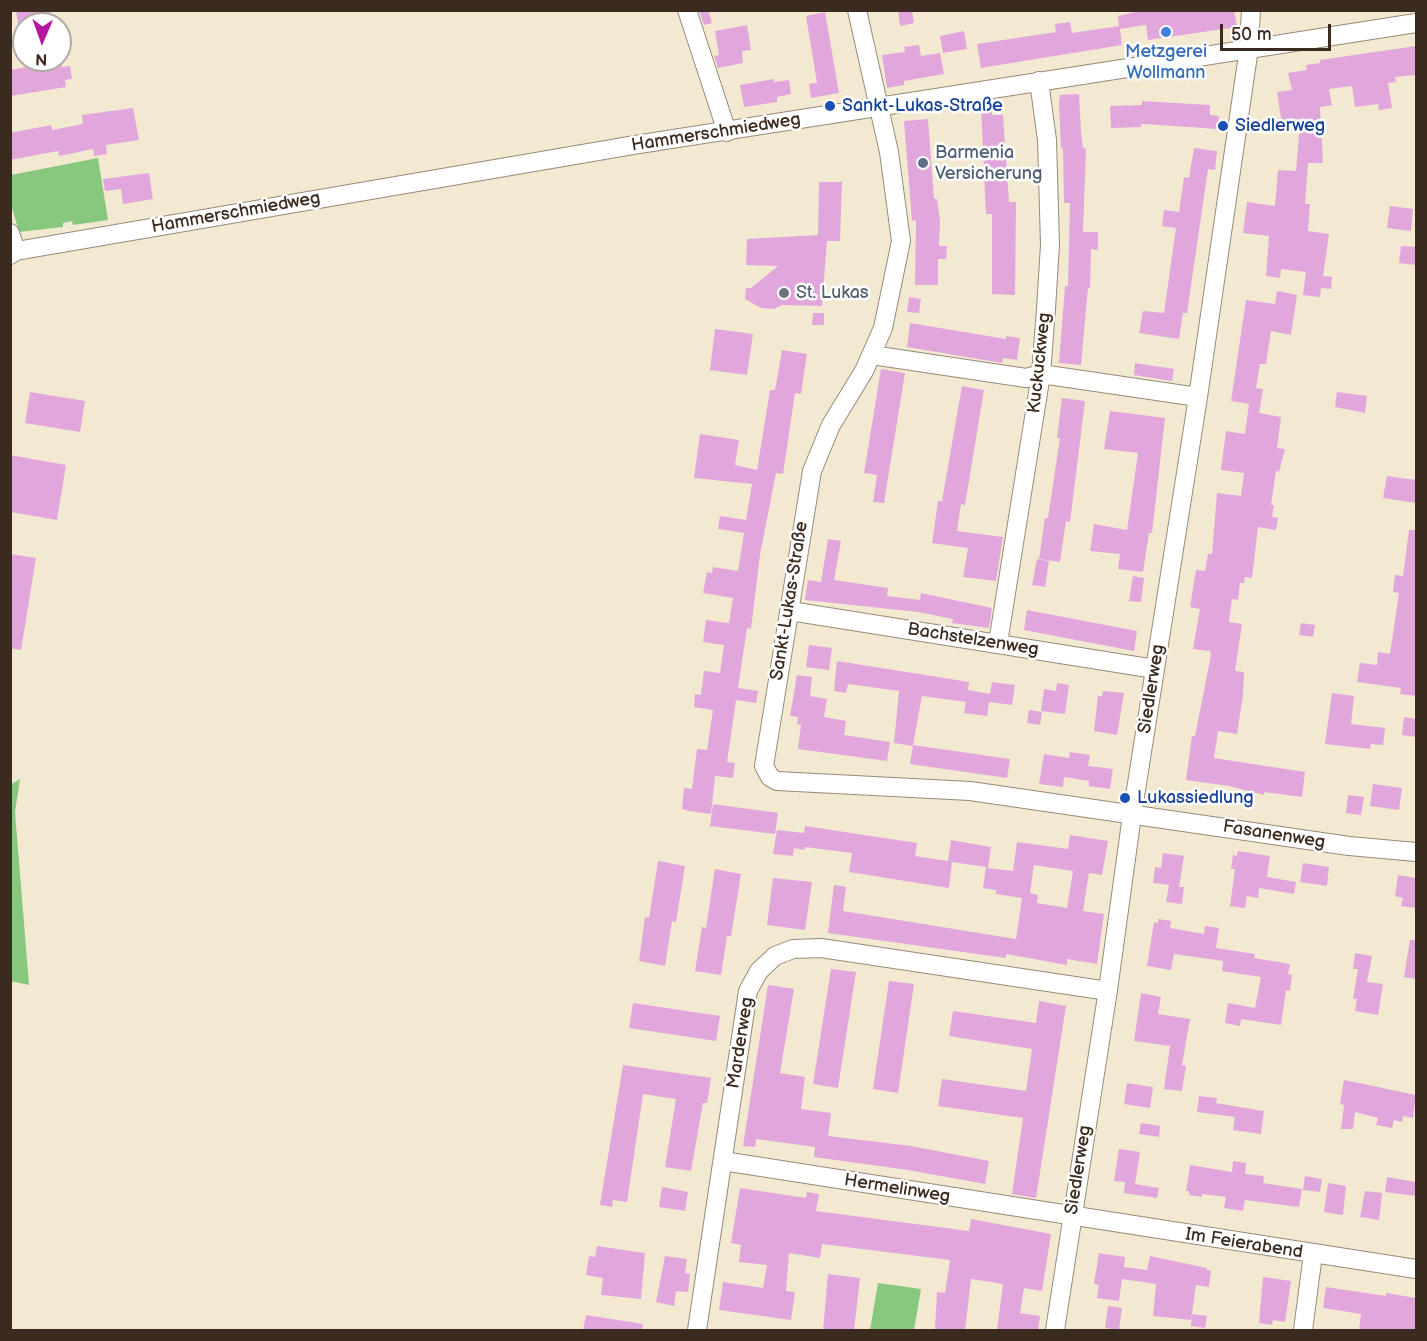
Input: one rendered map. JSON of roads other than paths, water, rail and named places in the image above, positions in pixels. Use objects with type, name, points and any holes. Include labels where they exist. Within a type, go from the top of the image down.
[{"type":"street","points":[[687,10],[727,132]]},
{"type":"street","name":"Sankt-Lukas-Straße","points":[[857,10],[896,189],[901,241],[883,328],[872,356],[831,425],[814,463],[765,766],[770,777],[777,781],[970,791],[1132,814]]},
{"type":"street","name":"Siedlerweg","points":[[1055,1330],[1250,48],[1251,10]]},
{"type":"street","name":"Hammerschmiedweg","points":[[12,251],[634,145],[1416,23]]},
{"type":"street","name":"Kuckuckweg","points":[[998,643],[1041,374],[1050,245],[1047,140],[1039,81]]},
{"type":"street","points":[[10,233],[12,251]]},
{"type":"street","points":[[872,356],[1026,378],[1041,374],[1198,397]]},
{"type":"street","name":"Bachstelzenweg","points":[[790,611],[1155,669]]},
{"type":"street","name":"Fasanenweg","points":[[1132,814],[1349,846],[1416,846]]},
{"type":"street","name":"Marderweg","points":[[697,1330],[748,991],[759,971],[775,956],[793,949],[821,948],[1108,992]]},
{"type":"street","name":"Hermelinweg","points":[[723,1161],[1072,1217]]},
{"type":"street","name":"Im Feierabend","points":[[1072,1217],[1416,1269]]},
{"type":"street","points":[[1303,1330],[1313,1254]]},
{"type":"place","name":"Metzgerei Wollmann","points":[[1166,32]]},
{"type":"place","name":"Sankt-Lukas-Straße","points":[[830,106]]},
{"type":"place","name":"Siedlerweg","points":[[1223,126]]},
{"type":"place","name":"Barmenia Versicherung","points":[[923,163]]},
{"type":"place","name":"St. Lukas","points":[[784,293]]},
{"type":"place","name":"Lukassiedlung","points":[[1125,798]]}]
